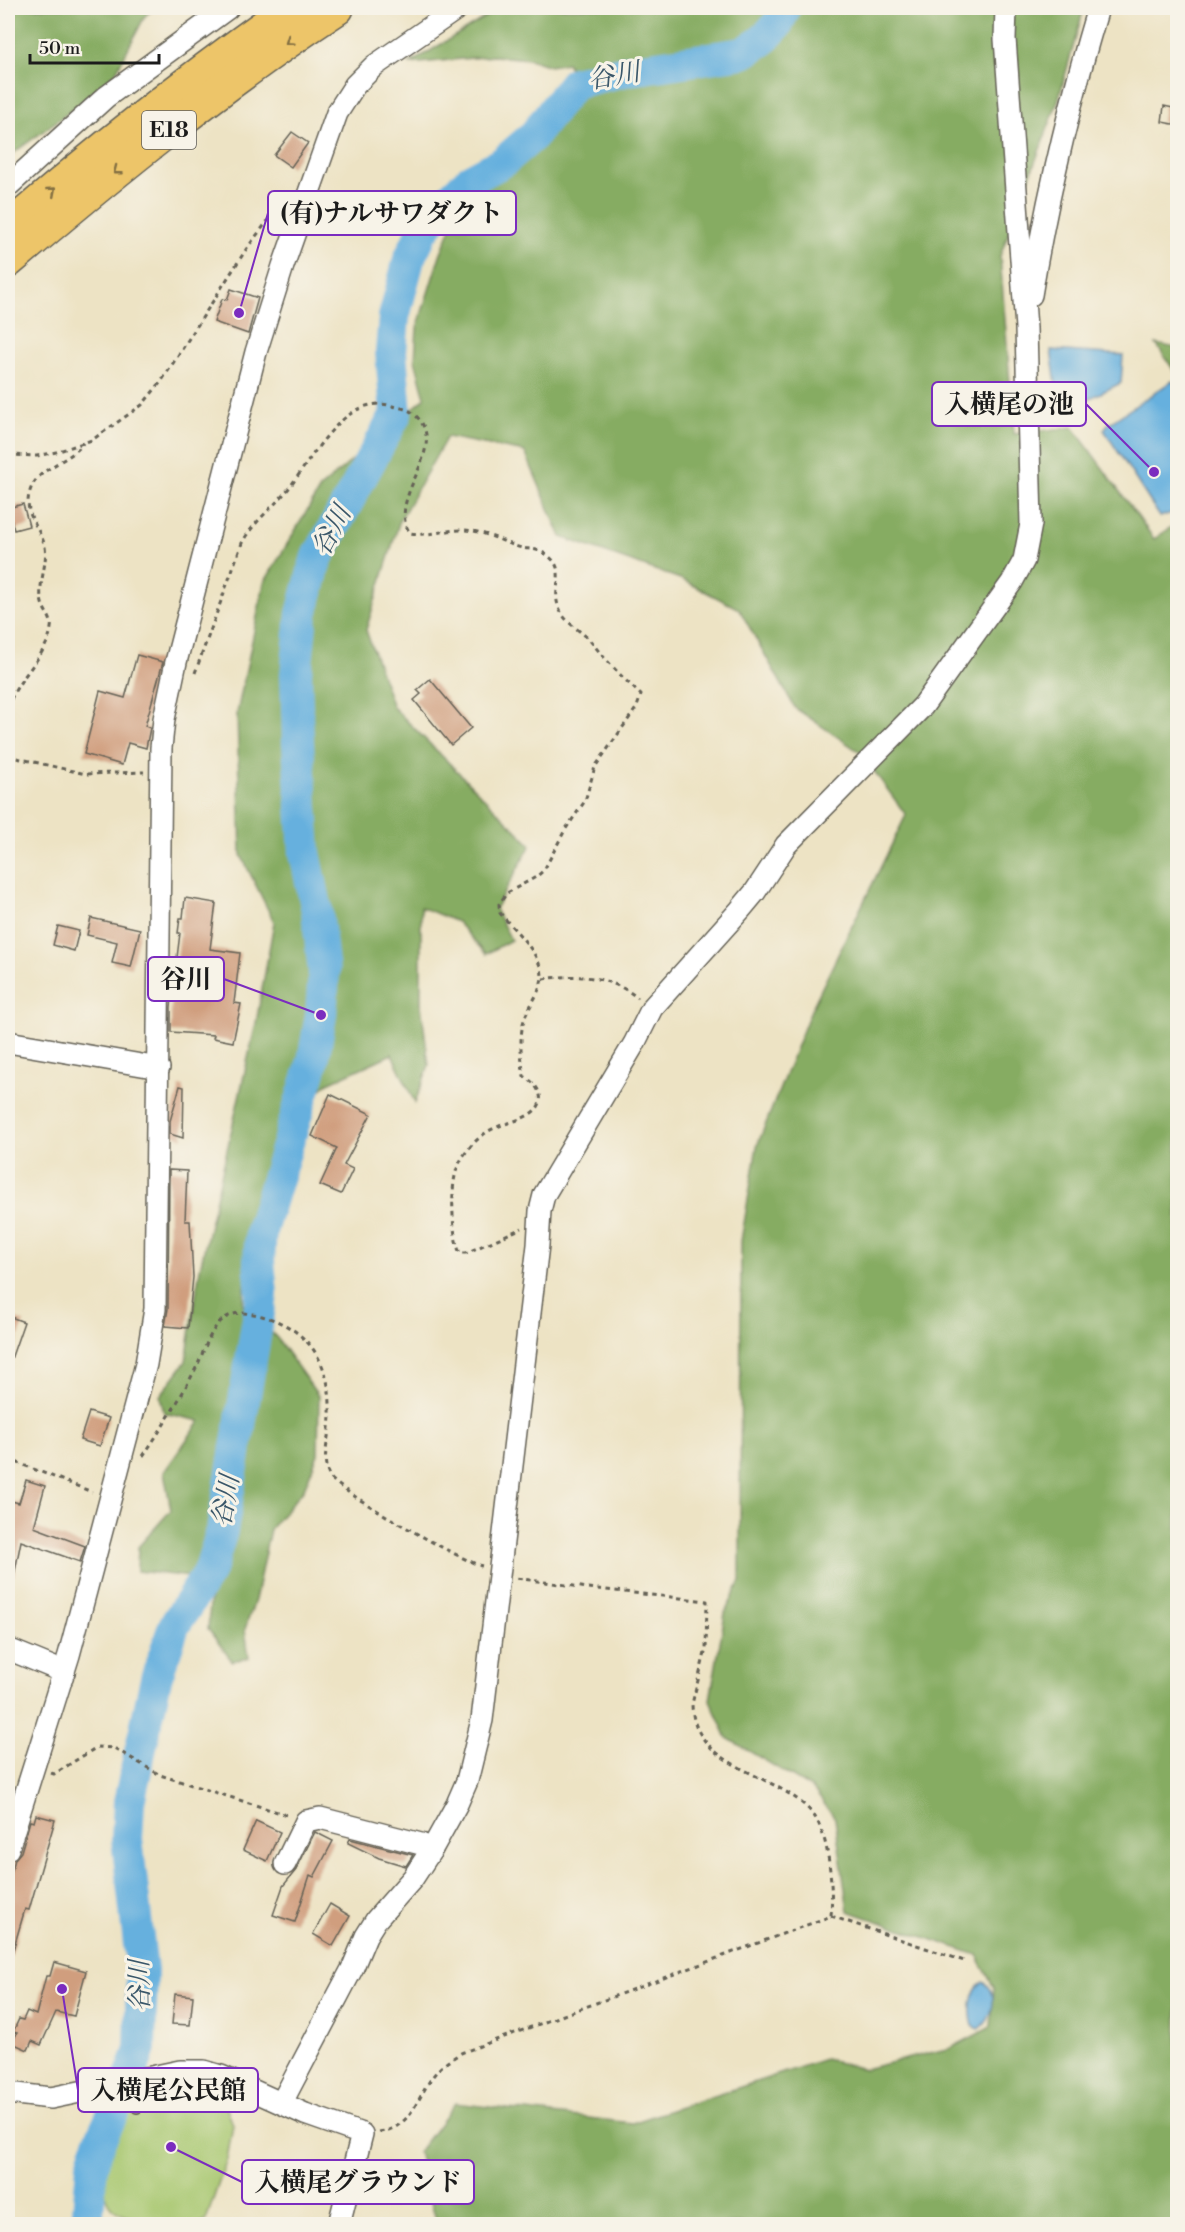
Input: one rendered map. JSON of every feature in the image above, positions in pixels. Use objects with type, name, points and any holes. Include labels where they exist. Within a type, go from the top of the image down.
[{"type":"highway","name":"E18","points":[[8,229],[72,173],[157,106],[290,8]]},
{"type":"highway","name":"E18","points":[[8,261],[89,192],[173,126],[337,8]]},
{"type":"street","points":[[8,186],[106,97],[228,8]]},
{"type":"street","points":[[8,1849],[64,1672],[111,1500],[146,1364],[155,1309],[161,773],[164,719],[176,662],[256,352],[333,122],[344,100],[374,66],[458,8]]},
{"type":"street","points":[[282,2102],[353,1967],[366,1936],[432,1849],[457,1804],[467,1780],[482,1720],[538,1245],[538,1225],[544,1195],[634,1044],[652,1008],[755,892],[786,845],[923,706],[1012,582],[1024,560],[1031,524],[1026,328],[1005,39],[1006,8]]},
{"type":"street","points":[[1026,328],[1039,246],[1072,97],[1098,8]]},
{"type":"street","points":[[8,1042],[159,1068]]},
{"type":"street","points":[[8,1648],[64,1672]]},
{"type":"street","points":[[285,1864],[306,1821],[320,1818],[432,1849]]},
{"type":"street","points":[[8,2093],[51,2098],[150,2081],[180,2071],[204,2071],[221,2076],[305,2114],[362,2134],[339,2224]]},
{"type":"lane","points":[[137,2107],[150,2081]]},
{"type":"path","points":[[8,455],[37,456],[92,440],[122,420],[151,395],[247,248],[291,191]]},
{"type":"path","points":[[193,676],[248,530],[274,506],[325,439],[346,417],[358,409],[378,402],[411,411],[424,426],[427,434],[424,456],[405,505],[405,524],[410,533],[427,535],[466,530],[483,533],[523,548],[539,550],[548,556],[557,567],[559,575],[557,602],[564,616],[640,695],[637,707],[595,767],[585,801],[565,830],[544,870],[536,878],[507,893],[499,904],[500,913],[537,957],[543,980],[522,1028],[524,1076],[532,1081],[541,1098],[539,1106],[533,1112],[486,1132],[464,1156],[455,1175],[453,1215],[456,1245],[460,1253],[466,1253],[521,1228],[538,1225]]},
{"type":"path","points":[[8,708],[13,691],[41,653],[51,628],[50,618],[41,599],[45,546],[29,514],[29,492],[40,476],[61,459],[78,452],[83,442]]},
{"type":"path","points":[[8,756],[86,774],[161,773]]},
{"type":"path","points":[[543,980],[580,975],[599,979],[632,993],[652,1008]]},
{"type":"path","points":[[143,1456],[170,1414],[197,1366],[214,1329],[221,1321],[242,1312],[265,1317],[285,1324],[298,1332],[321,1362],[328,1379],[330,1399],[326,1466],[334,1483],[364,1503],[469,1561],[498,1573],[588,1588],[707,1601],[706,1649],[692,1704],[697,1730],[707,1745],[718,1755],[784,1790],[813,1813],[820,1825],[824,1841],[832,1896],[831,1916]]},
{"type":"path","points":[[8,1459],[111,1500]]},
{"type":"path","points":[[33,1767],[54,1774],[97,1747],[114,1748],[160,1774],[306,1821]]},
{"type":"path","points":[[362,2134],[388,2132],[402,2124],[439,2069],[461,2054],[831,1916],[968,1962]]},
{"type":"green space","points":[[8,8],[155,8],[145,16],[115,74],[68,113],[8,157]]},
{"type":"green space","points":[[500,8],[1084,8],[1058,101],[1000,256],[1014,434],[1073,427],[1154,539],[1177,523],[1177,2224],[437,2224],[418,2152],[455,2103],[632,2123],[825,2059],[864,2069],[951,2048],[991,2027],[994,1988],[977,1955],[848,1911],[835,1818],[813,1789],[727,1738],[710,1700],[725,1613],[740,1581],[741,1241],[757,1146],[811,1010],[906,815],[861,753],[795,708],[739,609],[683,580],[561,537],[525,452],[447,437],[400,520],[366,630],[393,707],[531,845],[495,909],[511,940],[486,954],[457,922],[421,907],[421,1005],[429,1065],[415,1103],[392,1054],[328,1083],[280,1125],[256,1201],[243,1304],[277,1338],[319,1397],[318,1454],[304,1489],[270,1529],[255,1600],[245,1629],[249,1658],[232,1661],[208,1629],[211,1592],[191,1577],[137,1571],[138,1547],[171,1510],[164,1472],[200,1421],[164,1413],[160,1396],[186,1361],[200,1268],[256,1023],[274,922],[241,855],[237,713],[264,583],[321,487],[425,398],[415,360],[417,328],[440,255],[463,198],[518,164],[538,145],[582,91],[567,63],[550,66],[529,59],[494,56],[409,64]]},
{"type":"green space","points":[[1156,344],[1177,348],[1177,375]]},
{"type":"green space","points":[[181,2080],[198,2083],[225,2102],[233,2125],[227,2159],[206,2220],[202,2224],[168,2223],[142,2220],[120,2213],[112,2208],[106,2198],[104,2185],[110,2154],[116,2138],[134,2099],[153,2096]]},
{"type":"water","points":[[1051,350],[1123,355],[1121,383],[1060,413]]},
{"type":"water","points":[[1172,381],[1178,385],[1177,511],[1160,517],[1104,430],[1107,425]]},
{"type":"water","points":[[983,1982],[992,1992],[993,2005],[988,2019],[979,2029],[973,2026],[971,2008],[975,1990]]},
{"type":"building","points":[[1164,106],[1178,109],[1178,125],[1162,122]]},
{"type":"building","points":[[292,132],[308,143],[291,167],[274,155]]},
{"type":"building","points":[[231,289],[258,298],[248,334],[214,322],[222,299],[227,300]]},
{"type":"building","points":[[23,504],[29,526],[14,530],[8,508]]},
{"type":"building","points":[[137,655],[163,662],[145,726],[150,728],[146,748],[128,743],[122,765],[84,754],[100,691],[125,698]]},
{"type":"building","points":[[430,679],[471,728],[451,745],[414,700],[421,694],[417,690]]},
{"type":"building","points":[[185,898],[216,903],[210,949],[240,953],[234,1003],[241,1004],[233,1042],[213,1038],[214,1035],[171,1032],[171,1007],[180,933],[178,933],[180,918],[183,918]]},
{"type":"building","points":[[91,918],[140,929],[131,967],[112,963],[117,942],[87,935]]},
{"type":"building","points":[[58,926],[79,931],[74,951],[53,945]]},
{"type":"building","points":[[180,1086],[184,1087],[183,1138],[170,1134],[170,1121]]},
{"type":"building","points":[[330,1094],[371,1114],[344,1165],[353,1169],[341,1194],[320,1185],[337,1148],[312,1136]]},
{"type":"building","points":[[169,1170],[187,1171],[185,1221],[190,1221],[193,1277],[188,1328],[165,1326],[168,1309]]},
{"type":"building","points":[[8,1316],[24,1322],[10,1362],[8,1362]]},
{"type":"building","points":[[89,1412],[109,1418],[100,1446],[80,1440]]},
{"type":"building","points":[[26,1480],[45,1486],[34,1527],[85,1546],[80,1562],[21,1541],[14,1576],[8,1576],[8,1500],[19,1503]]},
{"type":"building","points":[[36,1815],[55,1820],[29,1910],[25,1909],[11,1957],[8,1957],[8,1886],[15,1859],[21,1852],[30,1821],[34,1822]]},
{"type":"building","points":[[256,1821],[280,1832],[267,1861],[243,1850]]},
{"type":"building","points":[[315,1832],[333,1841],[314,1877],[310,1875],[295,1922],[273,1915],[283,1886],[296,1870]]},
{"type":"building","points":[[350,1839],[413,1855],[406,1866],[379,1858],[348,1843]]},
{"type":"building","points":[[330,1904],[350,1916],[333,1946],[313,1934]]},
{"type":"building","points":[[54,1962],[86,1971],[74,2016],[56,2012],[41,2045],[32,2041],[28,2050],[12,2043],[17,2033],[13,2032],[19,2019],[23,2020],[27,2011],[36,2015],[46,1976],[50,1976]]},
{"type":"building","points":[[175,1994],[193,1996],[190,2025],[172,2024]]},
{"type":"waterway","name":"谷川","points":[[87,2224],[92,2166],[98,2145],[134,2067],[140,2048],[142,1971],[127,1839],[129,1802],[156,1679],[174,1626],[210,1570],[222,1531],[262,1295],[259,1261],[261,1231],[313,1061],[321,1015],[324,972],[317,911],[305,853],[298,743],[296,674],[302,614],[316,560],[396,414],[391,352],[394,317],[409,259],[422,232],[444,204],[468,181],[503,162],[533,136],[574,83],[630,70],[743,53],[762,41],[777,25],[785,8]]},
{"type":"place","name":"(有)ナルサワダクト","points":[[239,313]]},
{"type":"place","name":"入横尾の池","points":[[1154,472]]},
{"type":"place","name":"谷川","points":[[321,1015]]},
{"type":"place","name":"入横尾公民館","points":[[62,1989]]},
{"type":"place","name":"入横尾グラウンド","points":[[171,2147]]}]
